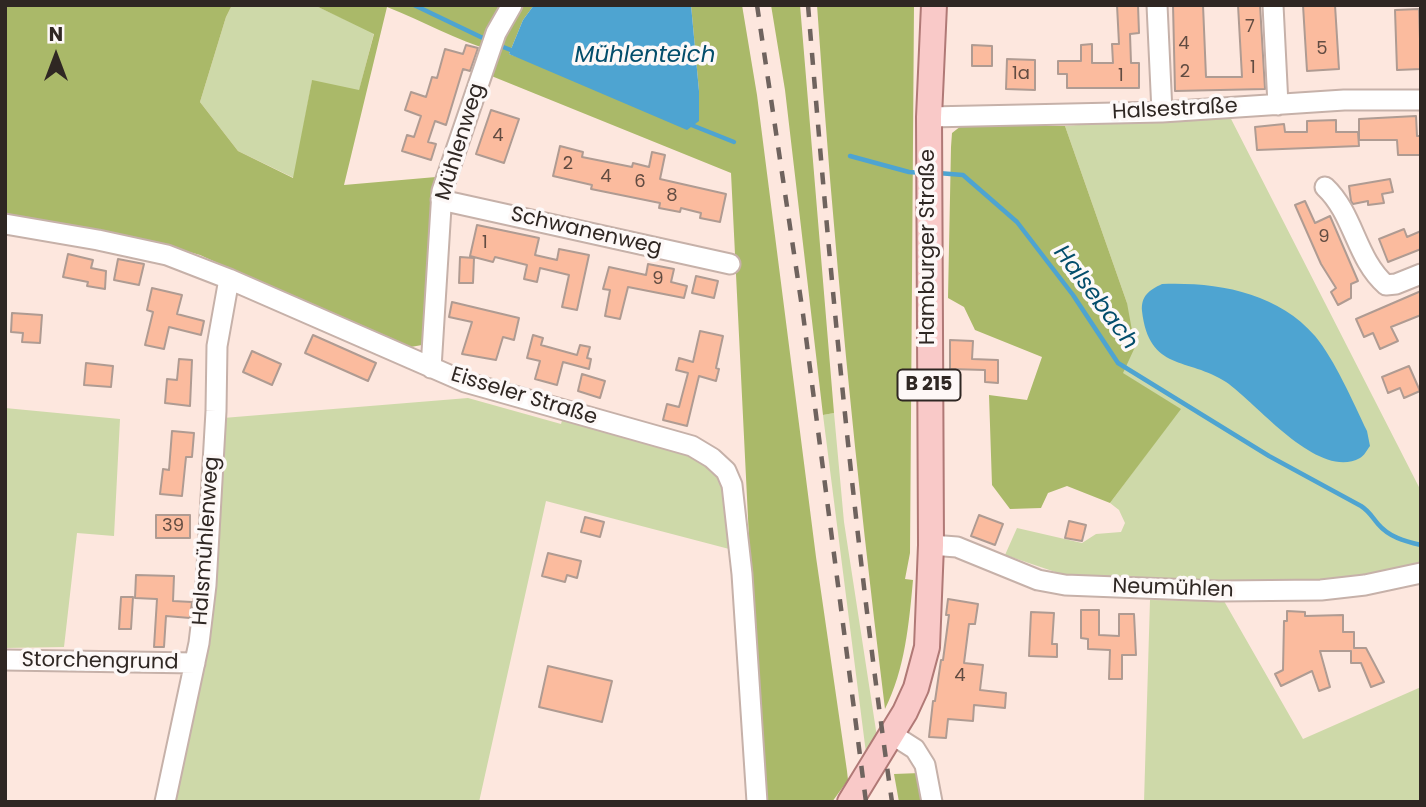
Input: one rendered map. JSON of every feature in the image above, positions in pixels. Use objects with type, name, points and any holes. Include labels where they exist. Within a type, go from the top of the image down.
[{"type":"main road","name":"Hamburger Straße","points":[[893,735],[916,688],[924,658],[929,618],[931,545],[928,186],[934,5]]},
{"type":"main road","name":"B 215","points":[[850,802],[893,735]]},
{"type":"street","name":"Mühlenweg","points":[[431,368],[442,191],[496,33],[512,5]]},
{"type":"street","points":[[1157,5],[1162,112]]},
{"type":"street","points":[[1273,5],[1278,105]]},
{"type":"street","name":"Halsestraße","points":[[929,117],[1162,112],[1344,100],[1421,100]]},
{"type":"street","points":[[1325,187],[1338,199],[1375,275],[1385,285],[1396,284],[1421,274]]},
{"type":"street","name":"Schwanenweg","points":[[441,200],[730,264]]},
{"type":"street","name":"Eisseler Straße","points":[[5,224],[167,255],[229,279],[465,382],[692,446],[712,458],[726,471],[732,485],[742,574],[757,802]]},
{"type":"street","name":"Halsmühlenweg","points":[[165,802],[195,663],[206,585],[217,346],[229,279]]},
{"type":"street","name":"Neumühlen","points":[[931,545],[957,547],[1038,580],[1065,585],[1220,591],[1321,590],[1365,585],[1421,573]]},
{"type":"street","name":"Storchengrund","points":[[5,660],[195,663]]},
{"type":"street","points":[[893,735],[915,749],[925,765],[932,802]]},
{"type":"green space","points":[[5,5],[232,5],[200,102],[238,151],[293,178],[312,80],[359,90],[374,34],[314,5],[534,5],[523,20],[509,54],[699,121],[691,5],[742,5],[757,95],[816,557],[847,771],[848,780],[832,802],[762,802],[731,173],[489,75],[493,51],[387,7],[344,185],[436,177],[422,345],[405,348],[200,255],[143,239],[5,214]]},
{"type":"green space","points":[[232,5],[314,5],[374,33],[359,91],[312,81],[294,178],[238,151],[200,102]]},
{"type":"green space","points":[[771,5],[800,5],[834,413],[823,415],[785,90]]},
{"type":"green space","points":[[817,5],[914,5],[910,553],[905,579],[913,580],[902,662],[885,709],[846,358]]},
{"type":"green space","points":[[1228,113],[1421,491],[1421,562],[1339,582],[1280,586],[1079,580],[1005,555],[1017,528],[1082,543],[1096,534],[1121,532],[1125,523],[1119,510],[1110,503],[1180,409],[1122,373],[1127,303],[1065,126]]},
{"type":"green space","points":[[961,126],[1065,126],[1127,303],[1135,347],[1123,373],[1181,409],[1110,503],[1067,486],[1048,493],[1041,508],[1010,509],[992,485],[989,395],[1027,400],[1042,357],[975,330],[964,307],[948,298],[952,133]]},
{"type":"green space","points":[[468,398],[561,424],[563,417],[690,452],[704,462],[720,483],[728,507],[733,550],[546,501],[479,802],[170,802],[223,418]]},
{"type":"green space","points":[[5,408],[120,419],[114,536],[77,533],[64,647],[5,648]]},
{"type":"green space","points":[[834,413],[844,522],[877,737],[866,753],[823,415]]},
{"type":"green space","points":[[1150,600],[1224,601],[1303,739],[1421,687],[1421,802],[1144,802]]},
{"type":"green space","points":[[920,773],[926,802],[899,802],[894,774]]},
{"type":"water","name":"Mühlenteich","points":[[534,5],[691,5],[699,121],[687,130],[509,54],[523,20]]},
{"type":"water","points":[[1162,284],[1204,285],[1245,293],[1283,309],[1300,321],[1322,346],[1350,395],[1367,431],[1370,446],[1364,454],[1360,458],[1343,462],[1326,459],[1307,450],[1226,382],[1162,354],[1146,331],[1142,311],[1147,294]]},
{"type":"building","points":[[1117,5],[1138,5],[1139,33],[1130,34],[1131,63],[1139,63],[1139,88],[1067,88],[1067,74],[1058,74],[1058,61],[1081,61],[1081,45],[1092,44],[1092,63],[1113,63],[1112,44],[1119,44]]},
{"type":"building","points":[[1173,5],[1203,5],[1206,77],[1242,77],[1238,5],[1260,5],[1265,89],[1175,91]]},
{"type":"building","points":[[1303,5],[1335,5],[1339,69],[1307,71]]},
{"type":"building","points":[[1419,9],[1421,69],[1397,70],[1395,10]]},
{"type":"building","points":[[466,45],[478,48],[470,71],[463,69],[446,125],[435,121],[428,142],[436,144],[431,160],[402,151],[407,135],[414,137],[421,116],[405,110],[411,92],[426,97],[432,77],[437,78],[445,49],[463,54]]},
{"type":"building","points":[[972,45],[992,46],[992,66],[972,66]]},
{"type":"building","points":[[1007,59],[1035,60],[1035,90],[1006,89]]},
{"type":"building","points":[[491,110],[519,119],[504,163],[476,154]]},
{"type":"building","points":[[1416,116],[1417,136],[1421,136],[1421,155],[1398,155],[1397,140],[1359,140],[1359,119]]},
{"type":"building","points":[[1336,120],[1336,132],[1358,132],[1359,146],[1257,150],[1255,127],[1284,124],[1285,132],[1307,132],[1307,121]]},
{"type":"building","points":[[560,146],[583,152],[582,157],[632,167],[633,163],[649,167],[652,152],[665,155],[660,179],[726,194],[720,222],[700,218],[701,213],[681,208],[680,212],[659,208],[660,203],[591,189],[592,185],[553,176]]},
{"type":"building","points":[[1390,179],[1393,192],[1382,194],[1384,203],[1368,205],[1368,201],[1353,204],[1351,201],[1349,186]]},
{"type":"building","points":[[1305,201],[1315,223],[1330,216],[1358,281],[1351,284],[1351,298],[1338,305],[1331,292],[1336,288],[1321,264],[1295,205]]},
{"type":"building","points":[[477,225],[539,238],[535,255],[557,260],[559,249],[589,255],[577,310],[562,307],[569,275],[540,268],[537,282],[524,279],[527,265],[495,257],[493,262],[470,256]]},
{"type":"building","points":[[1404,229],[1407,237],[1421,231],[1421,249],[1388,262],[1379,239]]},
{"type":"building","points":[[68,254],[93,260],[91,268],[106,271],[105,289],[63,277]]},
{"type":"building","points":[[460,257],[474,258],[473,283],[459,283]]},
{"type":"building","points":[[118,259],[144,264],[139,285],[114,280]]},
{"type":"building","points":[[648,264],[674,269],[671,282],[687,286],[684,298],[628,287],[620,319],[605,316],[610,290],[603,289],[609,267],[646,275]]},
{"type":"building","points":[[696,276],[718,281],[714,298],[692,293]]},
{"type":"building","points":[[152,288],[182,295],[177,314],[204,321],[201,335],[169,327],[164,349],[145,345],[153,312],[147,310]]},
{"type":"building","points":[[1421,291],[1421,315],[1391,327],[1398,341],[1380,349],[1373,333],[1364,337],[1356,319]]},
{"type":"building","points":[[452,302],[519,318],[514,340],[503,337],[496,360],[462,354],[472,322],[449,317]]},
{"type":"building","points":[[12,313],[42,315],[40,343],[22,342],[23,333],[11,332]]},
{"type":"building","points":[[700,331],[723,336],[716,381],[699,376],[687,426],[663,420],[667,404],[679,407],[688,373],[676,370],[679,358],[693,362]]},
{"type":"building","points":[[313,335],[376,363],[368,381],[305,353]]},
{"type":"building","points":[[533,335],[543,338],[541,345],[577,355],[580,345],[590,347],[587,358],[591,359],[589,369],[563,362],[557,385],[535,379],[540,361],[527,358]]},
{"type":"building","points":[[950,340],[973,341],[972,359],[998,360],[998,383],[985,382],[985,370],[950,369]]},
{"type":"building","points":[[252,351],[281,364],[272,385],[243,372]]},
{"type":"building","points":[[179,359],[192,360],[190,406],[165,403],[167,379],[177,380]]},
{"type":"building","points":[[86,363],[113,366],[111,387],[84,385]]},
{"type":"building","points":[[1409,366],[1420,391],[1404,398],[1400,388],[1388,393],[1382,377]]},
{"type":"building","points":[[582,374],[605,381],[600,398],[578,391]]},
{"type":"building","points":[[172,431],[194,433],[192,457],[186,457],[182,496],[160,494],[163,469],[169,470]]},
{"type":"building","points":[[156,515],[190,515],[190,538],[156,538]]},
{"type":"building","points":[[979,515],[1003,524],[995,545],[971,536]]},
{"type":"building","points":[[585,517],[604,522],[600,537],[581,532]]},
{"type":"building","points":[[1069,521],[1086,525],[1082,541],[1065,538]]},
{"type":"building","points":[[548,553],[581,561],[577,578],[567,575],[565,582],[542,576]]},
{"type":"building","points":[[136,575],[174,576],[173,601],[192,602],[190,618],[166,616],[164,647],[154,647],[157,599],[135,598]]},
{"type":"building","points":[[121,597],[133,597],[131,629],[119,629]]},
{"type":"building","points":[[948,599],[978,604],[975,624],[969,624],[964,663],[983,665],[980,690],[1006,693],[1005,708],[974,705],[973,721],[948,719],[946,738],[929,737],[933,701],[943,660],[949,615],[946,615]]},
{"type":"building","points":[[1081,610],[1099,610],[1099,635],[1119,636],[1119,614],[1134,614],[1136,655],[1122,655],[1122,679],[1109,679],[1110,650],[1088,649],[1088,639],[1081,638]]},
{"type":"building","points":[[1287,611],[1305,612],[1305,616],[1343,615],[1343,632],[1354,632],[1354,648],[1366,648],[1384,682],[1371,687],[1361,663],[1351,663],[1351,651],[1320,651],[1330,687],[1319,691],[1312,671],[1281,686],[1275,674],[1283,670],[1284,621],[1287,621]]},
{"type":"building","points":[[1031,612],[1054,613],[1052,644],[1057,644],[1057,657],[1029,656]]},
{"type":"building","points":[[548,666],[612,681],[602,722],[539,707]]},
{"type":"waterway","name":"Halsebach","points":[[414,5],[487,40]]},
{"type":"waterway","name":"Halsebach","points":[[498,45],[516,52]]},
{"type":"waterway","name":"Halsebach","points":[[689,124],[734,142]]},
{"type":"waterway","name":"Halsebach","points":[[850,156],[909,172],[923,173]]},
{"type":"waterway","name":"Halsebach","points":[[938,173],[963,175],[1017,222],[1073,295],[1118,363],[1269,456],[1361,506],[1392,535],[1421,545]]},
{"type":"railway","points":[[757,5],[803,314],[866,802]]},
{"type":"railway","points":[[808,5],[844,404],[892,802]]}]
